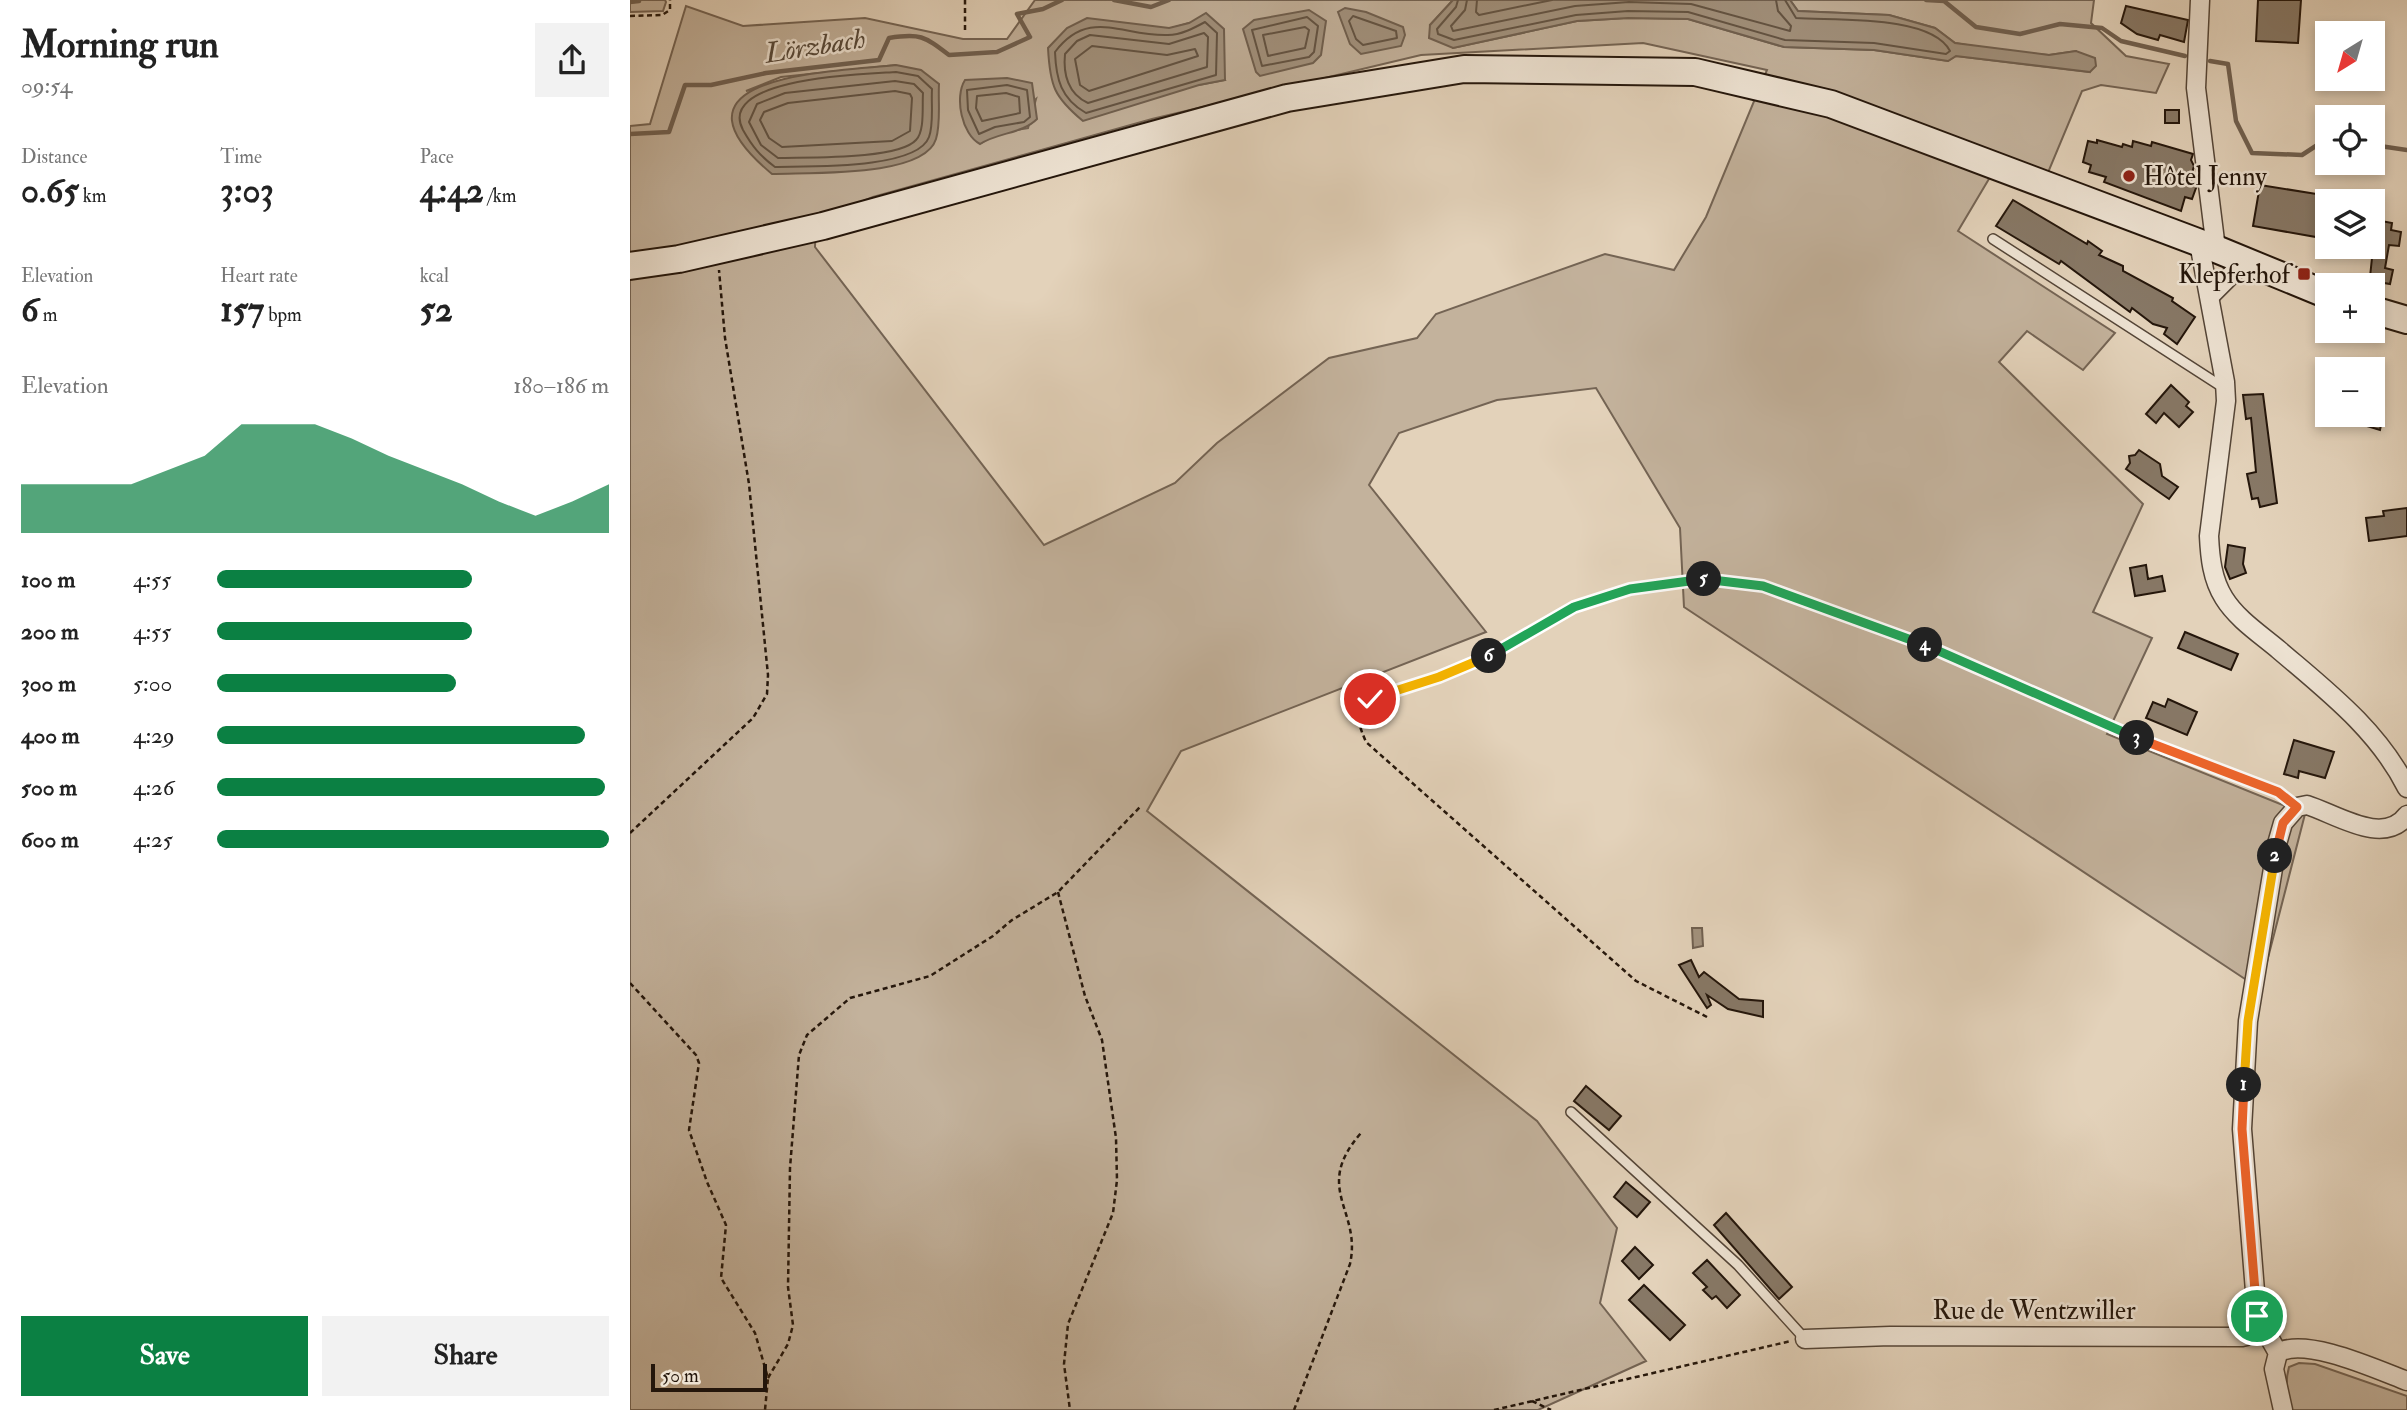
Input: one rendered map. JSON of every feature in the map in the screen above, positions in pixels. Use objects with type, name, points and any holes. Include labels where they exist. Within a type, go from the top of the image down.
[{"type":"main road","points":[[630,266],[823,226],[1287,98],[1464,69],[1695,72],[1831,104],[2315,290]]},
{"type":"main road","points":[[2385,314],[2407,320]]},
{"type":"street","points":[[2200,0],[2196,89],[2210,296],[2226,389],[2209,536],[2210,556],[2219,588],[2247,623],[2354,715],[2407,788]]},
{"type":"street","points":[[2210,296],[2235,267],[2245,261]]},
{"type":"street","points":[[2278,1353],[2263,1332],[2255,1301],[2242,1129],[2248,1021],[2277,844],[2283,823],[2297,807],[2307,805],[2382,831],[2400,824],[2407,815]]},
{"type":"street","name":"Rue de Wentzwiller","points":[[1805,1339],[1890,1336],[2242,1337],[2263,1332]]},
{"type":"street","points":[[2283,1410],[2274,1369],[2278,1353],[2284,1349],[2300,1348],[2321,1352],[2407,1381]]},
{"type":"lane","points":[[1993,239],[2226,389]]},
{"type":"lane","points":[[1570,1112],[1738,1265],[1805,1339]]},
{"type":"path","points":[[630,16],[662,15],[670,10],[670,0]]},
{"type":"path","points":[[965,0],[965,30]]},
{"type":"path","points":[[630,833],[752,718],[766,694],[768,675],[749,484],[725,338],[717,250]]},
{"type":"path","points":[[1707,1017],[1636,981],[1366,742],[1357,720],[1361,705],[1370,699],[1439,677],[1492,655],[1574,607],[1630,589],[1708,579],[1763,586],[1925,645],[2106,726],[2278,792],[2297,807]]},
{"type":"path","points":[[768,1378],[788,1344],[793,1325],[788,1287],[790,1168],[799,1055],[807,1034],[857,994],[930,976],[947,967],[1058,892],[1140,807]]},
{"type":"path","points":[[1058,892],[1085,996],[1102,1040],[1116,1138],[1117,1180],[1108,1225],[1075,1301],[1068,1324],[1064,1364],[1070,1410]]},
{"type":"path","points":[[630,983],[696,1055],[699,1063],[690,1129],[707,1182],[726,1225],[721,1279],[755,1333],[768,1378],[765,1410]]},
{"type":"path","points":[[1294,1410],[1350,1264],[1353,1243],[1341,1203],[1338,1175],[1344,1154],[1361,1133]]},
{"type":"path","points":[[1494,1410],[1752,1348],[1805,1339]]},
{"type":"path","points":[[1532,1401],[1551,1410]]},
{"type":"shaded area","points":[[630,0],[666,2],[663,11],[630,12]]},
{"type":"shaded area","points":[[1035,0],[1453,0],[1430,25],[1453,48],[1577,21],[1688,19],[1784,47],[1874,50],[1948,61],[1956,56],[2089,72],[2076,51],[2049,55],[1955,43],[1935,28],[1889,15],[1798,11],[1790,0],[2094,0],[2091,23],[2126,56],[2169,64],[2156,93],[2101,85],[2082,91],[2047,175],[2002,157],[1958,231],[2115,333],[2083,370],[2027,331],[1999,362],[2143,504],[2093,612],[2152,638],[2107,734],[2305,814],[2260,989],[1684,607],[1680,528],[1596,388],[1497,400],[1399,433],[1369,485],[1486,632],[1181,751],[1147,811],[1537,1121],[1617,1228],[1600,1303],[1646,1361],[1538,1410],[630,1410],[630,126],[650,124],[686,6],[743,26],[865,18],[963,39],[1007,39]],"holes":[[[1087,19],[1169,29],[1189,23],[1225,80],[1199,85]],[[1643,43],[1767,70],[1706,217],[1674,270],[1605,254],[1436,314],[1417,338],[1329,358],[1217,443],[1175,483],[1044,545],[815,247],[816,220],[873,197],[1152,119],[1421,55]],[[896,65],[746,91],[781,77]],[[1036,99],[1028,128],[997,133],[980,144]]]},
{"type":"shaded area","points":[[2299,1363],[2315,1364],[2407,1396],[2407,1410],[2292,1410],[2288,1399],[2288,1373],[2289,1367]]},
{"type":"water","points":[[1453,0],[1790,0],[1798,11],[1889,15],[1935,28],[1955,43],[2049,55],[2076,51],[2095,58],[2096,66],[2090,72],[1956,56],[1948,61],[1874,50],[1784,47],[1688,19],[1577,21],[1453,48],[1429,38],[1430,25]]},
{"type":"water","points":[[1345,8],[1366,12],[1403,27],[1405,35],[1401,46],[1361,54],[1350,44],[1338,12]]},
{"type":"water","points":[[1309,10],[1326,21],[1321,55],[1313,63],[1260,76],[1256,72],[1243,29],[1254,20]]},
{"type":"water","points":[[1206,13],[1224,29],[1225,80],[1199,85],[1083,121],[1055,90],[1048,48],[1067,28],[1087,18],[1169,28],[1189,23]]},
{"type":"water","points":[[896,65],[921,70],[939,84],[936,139],[927,152],[910,161],[863,170],[772,174],[740,141],[732,116],[742,97],[765,85],[797,76]]},
{"type":"water","points":[[1007,78],[1032,83],[1037,119],[1024,128],[980,144],[964,124],[960,105],[962,87],[965,80]]},
{"type":"water","points":[[1692,928],[1702,928],[1703,946],[1693,948]]},
{"type":"building","points":[[2258,0],[2301,0],[2298,43],[2256,41]]},
{"type":"building","points":[[2126,6],[2188,20],[2184,42],[2160,35],[2158,40],[2137,34],[2121,23]]},
{"type":"building","points":[[2165,110],[2179,110],[2179,123],[2165,123]]},
{"type":"building","points":[[2097,140],[2122,147],[2123,144],[2132,147],[2133,141],[2151,146],[2152,142],[2193,154],[2191,160],[2194,166],[2190,180],[2197,185],[2192,199],[2185,197],[2181,211],[2104,182],[2106,177],[2089,172],[2091,165],[2083,162],[2088,141],[2097,143]]},
{"type":"building","points":[[2260,185],[2315,194],[2315,237],[2253,226]]},
{"type":"building","points":[[2013,200],[2087,244],[2088,241],[2102,251],[2099,255],[2123,266],[2123,271],[2173,298],[2172,301],[2195,317],[2177,344],[2164,334],[2167,328],[2153,324],[2132,308],[2130,312],[2061,261],[2059,264],[1996,226]]},
{"type":"building","points":[[2385,222],[2392,223],[2391,230],[2401,232],[2399,246],[2389,245],[2385,268],[2393,270],[2390,284],[2385,283],[2385,273],[2370,273],[2372,259],[2385,259]]},
{"type":"building","points":[[2171,385],[2189,402],[2186,406],[2193,412],[2179,427],[2164,413],[2156,423],[2146,414]]},
{"type":"building","points":[[2263,394],[2277,503],[2260,507],[2258,498],[2252,499],[2247,474],[2256,472],[2251,418],[2246,419],[2243,395]]},
{"type":"building","points":[[2139,450],[2160,464],[2162,476],[2178,487],[2169,499],[2126,469],[2130,463],[2129,456],[2135,455]]},
{"type":"building","points":[[2407,508],[2407,536],[2369,541],[2366,518],[2384,516],[2383,511]]},
{"type":"building","points":[[2228,545],[2245,548],[2243,564],[2246,573],[2230,579],[2225,567]]},
{"type":"building","points":[[2146,565],[2148,579],[2162,576],[2165,591],[2135,596],[2130,568]]},
{"type":"building","points":[[2185,632],[2238,654],[2231,670],[2178,648]]},
{"type":"building","points":[[2168,699],[2197,712],[2187,735],[2146,718],[2153,702],[2165,707]]},
{"type":"building","points":[[2294,740],[2334,752],[2325,778],[2299,771],[2298,778],[2284,774]]},
{"type":"building","points":[[1691,960],[1699,977],[1704,972],[1739,999],[1763,1001],[1763,1017],[1728,1009],[1707,995],[1711,1005],[1707,1008],[1679,965]]},
{"type":"building","points":[[1586,1086],[1621,1116],[1609,1130],[1574,1101]]},
{"type":"building","points":[[1626,1182],[1650,1202],[1637,1217],[1614,1197]]},
{"type":"building","points":[[1726,1213],[1792,1287],[1779,1299],[1714,1225]]},
{"type":"building","points":[[1635,1247],[1653,1265],[1639,1279],[1622,1261]]},
{"type":"building","points":[[1707,1260],[1740,1295],[1727,1308],[1716,1296],[1712,1299],[1703,1290],[1707,1287],[1693,1273]]},
{"type":"building","points":[[1644,1285],[1685,1325],[1670,1340],[1629,1300]]},
{"type":"waterway","name":"Lörzbach","points":[[630,134],[669,132],[685,85],[711,85],[766,73],[879,60],[889,38],[915,36],[949,55],[997,52],[1030,37],[1017,14],[1043,9],[1062,0]]},
{"type":"waterway","name":"Lörzbach","points":[[1114,0],[1151,7],[1169,0]]},
{"type":"waterway","name":"Lörzbach","points":[[1926,0],[1944,1],[1976,27],[2020,34],[2060,24],[2102,28],[2121,41],[2185,56]]},
{"type":"waterway","points":[[630,2],[639,1]]},
{"type":"waterway","name":"Lörzbach","points":[[2210,61],[2228,64],[2236,121],[2252,153],[2302,155],[2315,146]]},
{"type":"waterway","name":"Lörzbach","points":[[2385,147],[2407,150]]},
{"type":"place","name":"Hôtel Jenny","points":[[2129,176]]},
{"type":"place","name":"Klepferhof","points":[[2304,274]]},
{"type":"route","points":[[1370,699],[1439,677],[1492,655],[1574,607],[1630,589],[1668,582],[1708,579],[1763,586],[1925,645],[2106,726],[2278,792],[2297,807],[2283,823],[2277,844],[2248,1021],[2242,1129],[2257,1316]]}]
